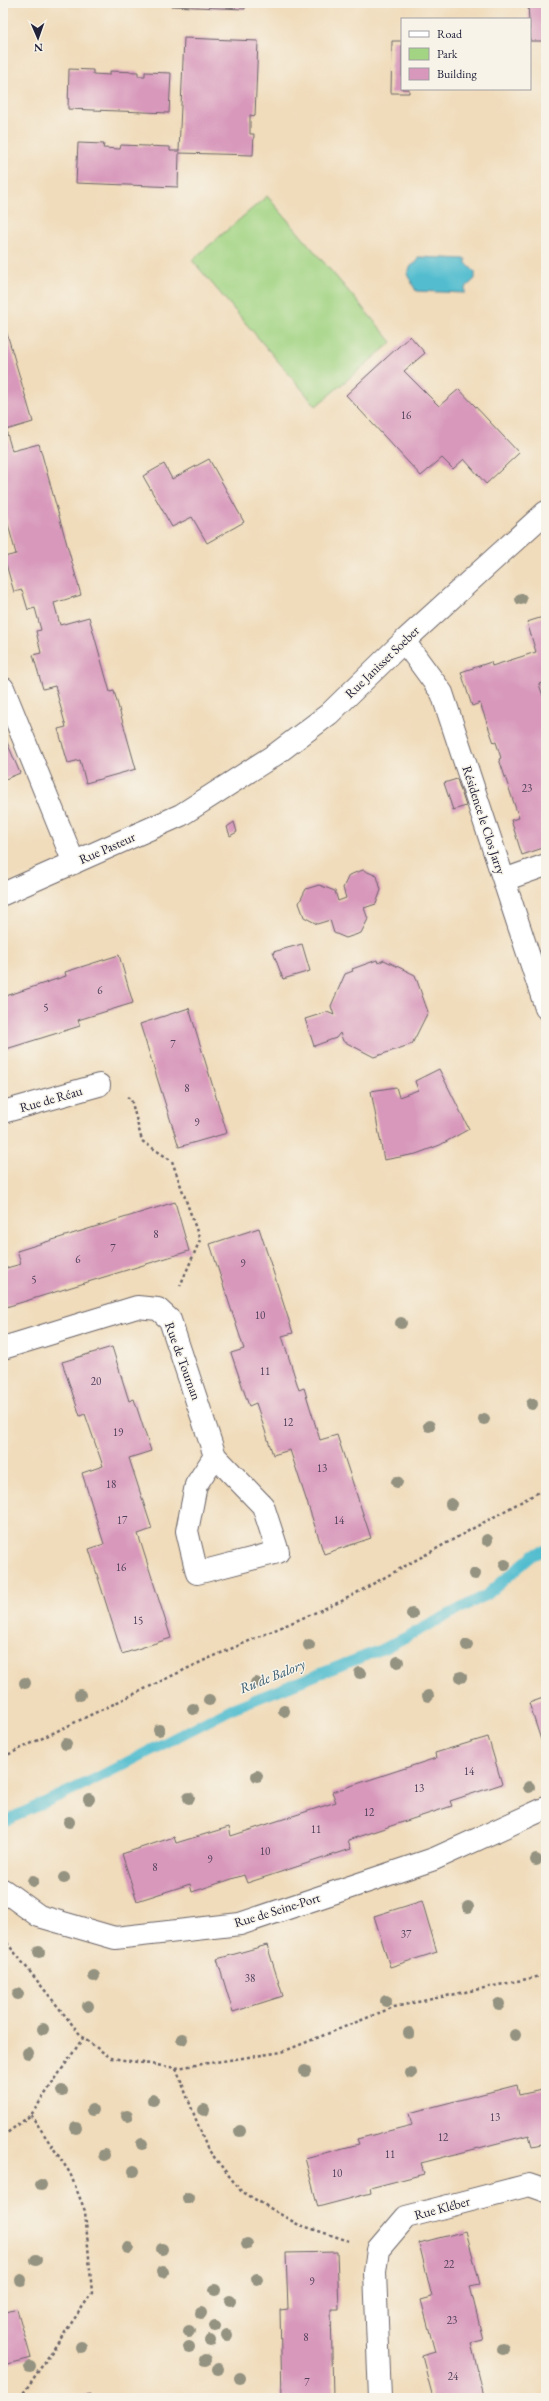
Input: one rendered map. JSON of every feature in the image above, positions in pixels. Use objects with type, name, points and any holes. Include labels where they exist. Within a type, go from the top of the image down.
[{"type":"street","name":"Rue Janisset Soeber","points":[[208,798],[276,754],[329,714],[404,641],[546,512]]},
{"type":"street","name":"Résidence le Clos Jarry","points":[[404,641],[442,693],[546,1008]]},
{"type":"street","points":[[3,688],[74,863]]},
{"type":"street","name":"Rue Pasteur","points":[[3,894],[182,815],[208,798]]},
{"type":"street","points":[[504,880],[546,865]]},
{"type":"street","name":"Rue de Réau","points":[[3,1112],[99,1086]]},
{"type":"street","name":"Rue de Tournan","points":[[3,1348],[137,1307],[158,1309],[170,1320],[215,1456],[263,1506],[278,1552],[197,1573],[187,1531],[196,1485],[215,1456]]},
{"type":"street","name":"Rue de Seine-Port","points":[[3,1890],[39,1916],[115,1938],[240,1924],[434,1859],[546,1808]]},
{"type":"street","name":"Rue Kléber","points":[[378,2250],[406,2217],[529,2185],[546,2191]]},
{"type":"street","points":[[378,2250],[375,2272],[380,2398]]},
{"type":"path","points":[[99,1086],[131,1099],[142,1140],[172,1161],[200,1240],[181,1283],[164,1314]]},
{"type":"path","points":[[3,1757],[205,1660],[342,1601],[546,1488]]},
{"type":"path","points":[[3,1938],[83,2038],[111,2058],[176,2068],[282,2052],[394,2007],[546,1975]]},
{"type":"path","points":[[3,2136],[30,2115],[83,2038]]},
{"type":"path","points":[[176,2068],[206,2148],[241,2191],[297,2224],[378,2250]]},
{"type":"path","points":[[20,2398],[92,2293],[85,2211],[70,2173],[30,2115]]},
{"type":"green space","points":[[267,196],[392,342],[316,406],[192,260]]},
{"type":"water","points":[[418,257],[466,259],[466,263],[475,272],[475,279],[465,288],[465,293],[416,291],[407,274],[411,266],[417,262]]},
{"type":"building","points":[[170,3],[245,3],[245,9],[170,6]]},
{"type":"building","points":[[528,3],[546,3],[546,41],[531,41],[531,18],[529,18]]},
{"type":"building","points":[[184,38],[258,41],[255,116],[250,115],[250,134],[254,134],[253,155],[179,153],[178,187],[76,183],[78,143],[104,144],[103,148],[120,149],[121,145],[170,147],[170,151],[179,151]]},
{"type":"building","points":[[392,41],[401,41],[401,90],[409,90],[409,93],[391,93]]},
{"type":"building","points":[[69,69],[93,70],[93,74],[110,75],[110,71],[138,72],[138,76],[145,76],[145,72],[171,73],[169,113],[68,109]]},
{"type":"building","points":[[3,320],[33,422],[6,430],[12,451],[39,444],[81,595],[54,603],[60,625],[89,617],[110,692],[114,691],[136,769],[86,783],[80,760],[68,763],[58,729],[66,727],[55,686],[43,689],[33,655],[41,653],[36,631],[41,630],[35,608],[28,610],[22,590],[14,592],[4,557],[16,554],[5,513],[3,514]]},
{"type":"building","points":[[410,336],[425,353],[404,371],[439,406],[459,389],[519,453],[486,484],[464,459],[453,469],[442,458],[421,476],[346,395]]},
{"type":"building","points":[[209,459],[244,522],[207,543],[192,517],[172,527],[143,476],[164,464],[172,479]]},
{"type":"building","points":[[546,616],[546,682],[539,684],[546,705],[546,847],[522,855],[511,820],[519,818],[499,759],[501,758],[496,742],[494,743],[480,703],[472,706],[461,672],[491,662],[492,666],[536,652],[527,622]]},
{"type":"building","points":[[3,733],[20,773],[3,780]]},
{"type":"building","points":[[457,779],[466,806],[453,810],[444,783]]},
{"type":"building","points":[[234,822],[237,832],[230,836],[227,827]]},
{"type":"building","points":[[363,870],[377,876],[381,890],[376,904],[364,908],[368,919],[361,933],[346,938],[334,933],[330,920],[317,924],[304,917],[299,903],[306,889],[319,885],[335,891],[338,901],[346,898],[343,888],[349,875]]},
{"type":"building","points":[[302,944],[310,971],[283,979],[273,952]]},
{"type":"building","points":[[119,955],[133,1003],[78,1020],[80,1026],[3,1050],[3,997],[66,976],[65,972]]},
{"type":"building","points":[[377,960],[378,963],[384,960],[415,975],[428,1012],[412,1044],[374,1057],[343,1041],[340,1033],[336,1038],[314,1046],[305,1019],[327,1012],[334,1015],[331,1006],[345,974],[353,971],[352,969]]},
{"type":"building","points":[[189,1008],[227,1133],[179,1147],[140,1024]]},
{"type":"building","points":[[439,1069],[469,1129],[440,1145],[416,1154],[384,1160],[371,1091],[396,1087],[399,1097],[418,1090],[415,1081]]},
{"type":"building","points":[[175,1202],[189,1251],[3,1308],[3,1269],[21,1264],[17,1251]]},
{"type":"building","points":[[259,1228],[293,1333],[282,1336],[299,1390],[304,1388],[320,1440],[337,1435],[371,1538],[324,1554],[290,1450],[273,1455],[256,1403],[249,1406],[231,1353],[244,1349],[210,1244]]},
{"type":"building","points":[[112,1347],[129,1401],[134,1399],[151,1451],[129,1458],[152,1529],[138,1534],[171,1638],[122,1654],[89,1549],[104,1544],[82,1473],[103,1466],[85,1414],[80,1416],[62,1362]]},
{"type":"building","points":[[546,1697],[546,1749],[544,1749],[529,1703]]},
{"type":"building","points":[[488,1737],[502,1784],[450,1801],[452,1806],[348,1840],[351,1849],[247,1883],[244,1875],[192,1892],[190,1884],[137,1901],[122,1854],[174,1837],[176,1843],[229,1827],[231,1836],[336,1802],[332,1792],[436,1758],[435,1753]]},
{"type":"building","points":[[422,1901],[437,1952],[390,1967],[374,1916]]},
{"type":"building","points":[[267,1945],[283,1996],[233,2012],[217,1959]]},
{"type":"building","points":[[517,2085],[519,2095],[546,2089],[546,2143],[532,2146],[529,2135],[421,2163],[424,2174],[370,2188],[371,2193],[318,2207],[305,2158],[359,2144],[357,2139],[412,2125],[409,2113]]},
{"type":"building","points":[[466,2231],[480,2284],[470,2286],[483,2340],[471,2343],[484,2396],[433,2398],[422,2356],[435,2352],[421,2300],[432,2297],[419,2243]]},
{"type":"building","points":[[337,2252],[339,2309],[331,2309],[333,2398],[282,2398],[280,2310],[288,2309],[286,2253]]},
{"type":"building","points":[[17,2309],[31,2358],[3,2365],[3,2313]]},
{"type":"building","points":[[90,2394],[91,2398],[77,2398],[77,2397]]},
{"type":"waterway","name":"Ru de Balory","points":[[3,1822],[97,1778],[233,1708],[385,1648],[488,1594],[533,1555],[546,1550]]}]
